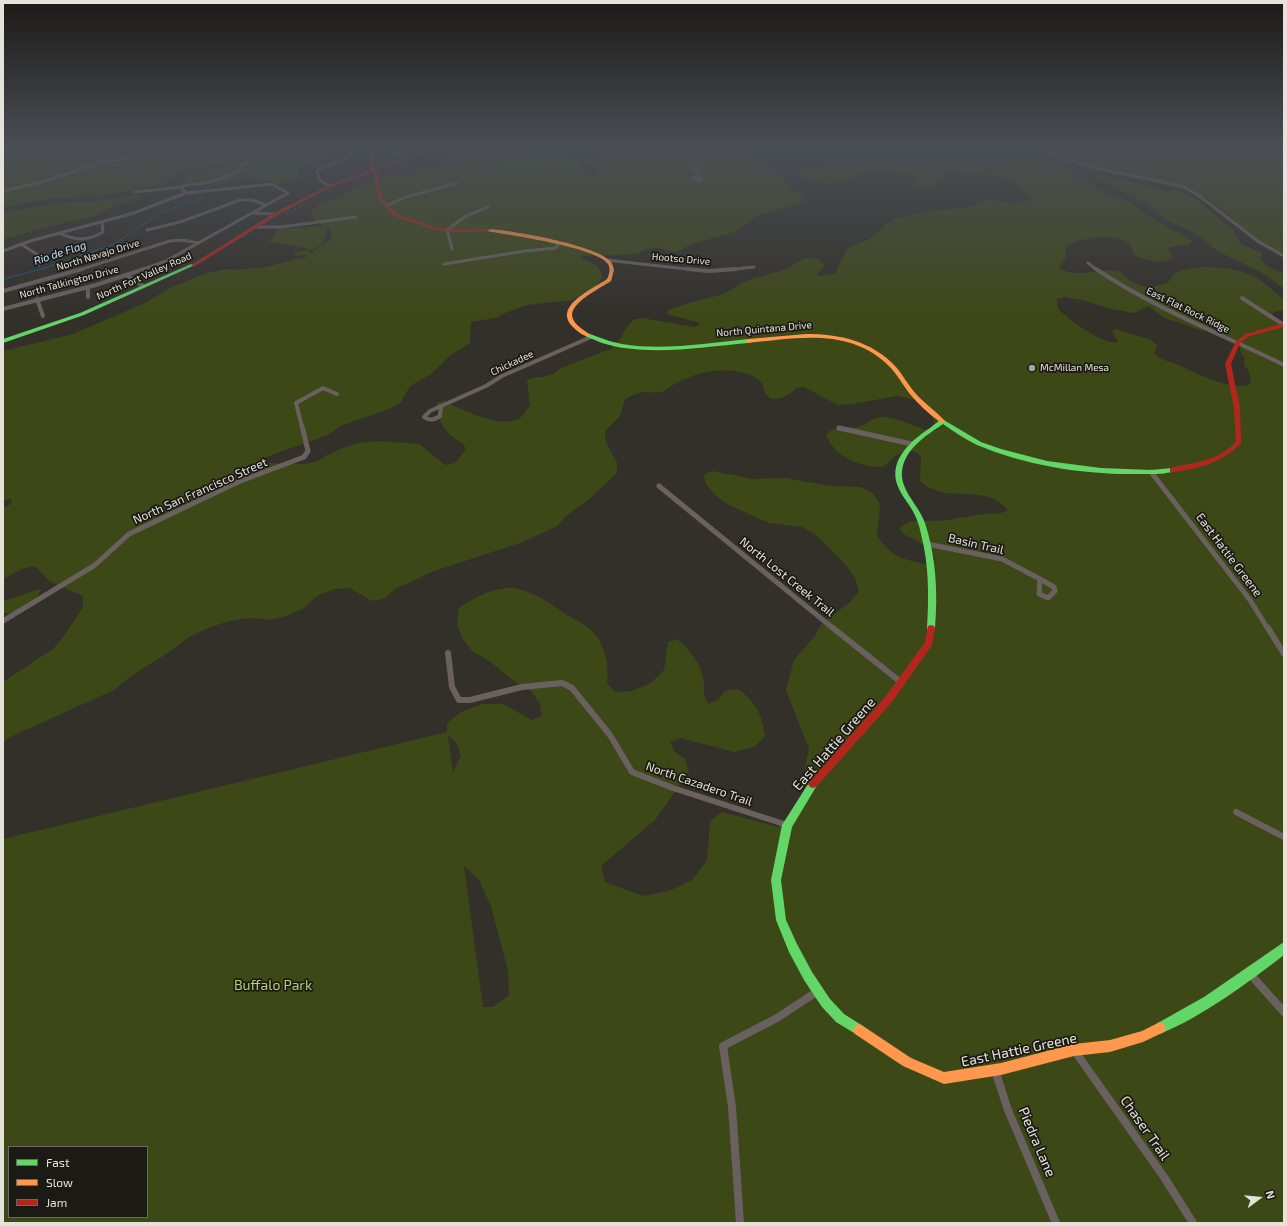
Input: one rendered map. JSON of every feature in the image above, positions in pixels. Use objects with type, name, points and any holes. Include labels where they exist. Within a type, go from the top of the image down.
[{"type":"street","points":[[3,251],[21,244],[134,213],[157,204]]},
{"type":"street","points":[[146,230],[180,222],[229,204]]},
{"type":"street","points":[[262,204],[266,206]]},
{"type":"street","name":"North Talkington Drive","points":[[3,308],[88,287],[166,261],[269,204]]},
{"type":"street","name":"North Fort Valley Road","points":[[3,341],[82,314],[175,274],[195,264],[276,214],[295,204]]},
{"type":"street","points":[[390,204],[386,206],[395,215],[436,229],[499,230],[588,252],[606,260]]},
{"type":"street","points":[[1210,204],[1259,242],[1284,256]]},
{"type":"street","points":[[447,230],[456,220],[488,207]]},
{"type":"street","points":[[252,213],[276,214]]},
{"type":"street","points":[[256,227],[299,225],[339,218],[356,217]]},
{"type":"street","points":[[60,233],[70,239],[79,240],[103,232],[102,222]]},
{"type":"street","points":[[221,227],[226,227]]},
{"type":"street","points":[[447,230],[452,249]]},
{"type":"street","name":"North Navajo Drive","points":[[3,291],[52,278],[170,241],[182,240],[199,243]]},
{"type":"street","points":[[21,244],[38,255],[40,265]]},
{"type":"street","points":[[444,264],[525,251],[548,250],[555,248],[558,245]]},
{"type":"street","name":"Hootso Drive","points":[[606,260],[709,271],[754,267]]},
{"type":"street","name":"North Quintana Drive","points":[[606,260],[612,268],[613,274],[610,280],[577,300],[572,305],[570,312],[572,324],[591,337],[621,346],[667,346],[750,340],[798,334],[832,336],[848,340],[869,349],[891,364],[917,400],[942,422],[984,446],[1011,454],[1075,468],[1151,472],[1196,465],[1214,460],[1231,452],[1239,442],[1237,408],[1228,364],[1238,342]]},
{"type":"street","name":"East Flat Rock Ridge","points":[[1088,263],[1123,286],[1215,333],[1238,342],[1284,365]]},
{"type":"street","points":[[126,275],[143,286]]},
{"type":"street","points":[[88,287],[88,297]]},
{"type":"street","points":[[1242,298],[1284,325]]},
{"type":"street","points":[[37,299],[43,316]]},
{"type":"street","points":[[1238,342],[1248,335],[1284,325]]},
{"type":"street","name":"Chickadee","points":[[440,407],[486,386],[502,376],[591,337]]},
{"type":"street","name":"North San Francisco Street","points":[[3,621],[95,565],[129,534],[238,482],[304,457],[308,451],[296,403],[323,388],[337,394]]},
{"type":"street","name":"East Hattie Greene","points":[[942,422],[912,444],[901,461],[899,479],[900,486],[919,515],[930,558],[933,604],[929,643],[902,683],[889,699],[810,788],[787,824],[776,880],[781,920],[793,948],[818,991],[826,1003],[840,1018],[907,1062],[944,1078],[995,1070],[1074,1050],[1110,1046],[1144,1036],[1174,1021],[1250,974],[1284,948]]},
{"type":"street","points":[[839,428],[912,444]]},
{"type":"street","name":"East Hattie Greene","points":[[1151,472],[1250,600],[1284,654]]},
{"type":"street","name":"North Lost Creek Trail","points":[[658,486],[890,675],[902,683]]},
{"type":"street","name":"Basin Trail","points":[[927,544],[1002,560],[1040,579]]},
{"type":"street","name":"North Cazadero Trail","points":[[448,653],[452,687],[459,700],[470,700],[522,687],[562,683],[572,688],[610,735],[632,772],[673,788],[787,824]]},
{"type":"street","points":[[1236,812],[1284,837]]},
{"type":"street","points":[[1250,974],[1284,1012]]},
{"type":"street","points":[[740,1223],[734,1132],[723,1058],[723,1046],[777,1018],[818,991]]},
{"type":"street","name":"Chaser Trail","points":[[1074,1050],[1164,1177],[1193,1223]]},
{"type":"street","name":"Piedra Lane","points":[[995,1070],[1008,1110],[1056,1223]]},
{"type":"green space","points":[[3,204],[19,204],[3,207]]},
{"type":"green space","points":[[48,204],[120,204],[94,216],[41,228],[3,240],[3,213]]},
{"type":"green space","name":"Buffalo Park","points":[[320,204],[797,204],[755,217],[734,232],[692,244],[678,251],[671,252],[657,247],[650,248],[636,254],[580,256],[598,267],[601,271],[603,277],[595,287],[572,300],[527,305],[502,314],[496,318],[471,322],[470,343],[452,354],[431,374],[410,386],[401,402],[389,409],[340,426],[330,434],[265,458],[266,463],[305,464],[318,461],[343,448],[359,443],[376,441],[419,444],[445,465],[455,463],[466,449],[463,444],[451,436],[444,428],[439,418],[437,403],[445,401],[470,413],[491,420],[510,421],[518,419],[530,405],[527,380],[553,374],[559,369],[611,349],[622,337],[624,331],[633,320],[642,318],[694,327],[700,325],[697,322],[669,315],[667,311],[681,305],[725,293],[746,281],[785,269],[806,258],[817,259],[825,266],[817,274],[820,276],[836,273],[847,249],[869,239],[895,219],[926,212],[966,208],[975,204],[1132,204],[1151,218],[1192,242],[1186,245],[1168,248],[1174,257],[1170,259],[1165,261],[1154,261],[1143,259],[1134,255],[1129,243],[1121,240],[1106,237],[1090,238],[1066,246],[1065,259],[1059,267],[1072,273],[1109,270],[1118,271],[1138,285],[1149,287],[1166,283],[1171,280],[1172,275],[1191,268],[1226,268],[1257,278],[1284,299],[1284,310],[1274,312],[1271,316],[1284,324],[1284,1223],[3,1223],[3,839],[447,732],[447,723],[461,712],[482,704],[503,704],[532,720],[542,716],[540,704],[531,691],[515,682],[488,660],[473,652],[462,638],[457,623],[459,608],[465,604],[491,591],[512,588],[541,598],[590,629],[596,635],[604,650],[606,658],[608,675],[607,683],[615,692],[632,691],[651,683],[664,670],[668,642],[677,639],[695,658],[701,670],[704,683],[704,694],[708,704],[718,700],[725,691],[738,689],[750,699],[757,709],[762,721],[765,736],[754,747],[735,752],[680,738],[670,742],[675,752],[685,759],[689,772],[655,820],[601,866],[605,882],[643,896],[669,891],[692,880],[707,861],[710,821],[722,812],[778,827],[793,819],[805,786],[805,767],[809,749],[786,690],[794,660],[815,636],[822,623],[849,603],[859,592],[855,578],[844,563],[816,535],[802,527],[769,523],[727,504],[715,495],[706,484],[704,475],[712,471],[753,479],[785,478],[830,486],[861,487],[873,494],[880,504],[877,536],[883,544],[893,553],[904,559],[928,565],[936,559],[934,556],[923,545],[905,535],[899,528],[909,522],[914,521],[938,521],[1000,513],[1008,510],[998,501],[988,497],[953,494],[931,488],[920,481],[921,456],[913,451],[897,455],[883,466],[873,467],[853,461],[841,455],[832,446],[826,434],[839,428],[858,427],[880,417],[899,420],[931,432],[937,430],[929,407],[921,401],[897,396],[838,405],[804,387],[796,388],[791,393],[781,398],[772,399],[765,394],[762,385],[756,378],[747,374],[737,371],[714,371],[703,373],[672,385],[667,390],[658,392],[642,392],[625,399],[620,416],[605,431],[605,440],[617,463],[617,473],[589,499],[566,516],[557,526],[523,542],[434,571],[395,589],[385,598],[372,601],[350,588],[334,589],[317,596],[304,608],[286,616],[268,620],[251,618],[229,621],[208,628],[187,638],[171,651],[131,676],[114,690],[8,738],[3,743],[3,682],[54,648],[83,607],[83,596],[49,581],[35,566],[22,569],[3,579],[3,508],[11,504],[12,499],[3,500],[3,351],[73,334],[145,303],[172,287],[204,274],[227,269],[237,270],[265,267],[306,257],[308,255],[295,256],[295,252],[309,250],[310,254],[331,239],[332,233],[327,226],[324,242],[313,250],[273,242],[276,239],[272,242],[268,241],[275,237],[274,234],[278,232],[276,231],[278,229],[325,226],[313,218],[312,210]],"holes":[[[1064,297],[1086,301],[1111,309],[1134,313],[1148,306],[1165,318],[1203,331],[1215,329],[1241,345],[1240,351],[1245,358],[1244,364],[1249,372],[1251,384],[1233,386],[1223,384],[1203,376],[1162,359],[1154,354],[1157,345],[1151,340],[1116,329],[1112,331],[1118,342],[1104,340],[1086,331],[1058,309],[1057,299]],[[448,736],[456,742],[461,756],[453,772]],[[464,866],[479,880],[491,906],[508,971],[509,995],[493,1007],[483,1007]]]},
{"type":"green space","points":[[1147,204],[1203,204],[1234,231],[1241,244],[1262,253],[1261,260],[1267,266],[1284,274],[1284,289],[1266,275],[1216,250],[1196,234],[1164,218]]},
{"type":"green space","points":[[1214,204],[1284,204],[1284,258],[1255,239]]},
{"type":"green space","points":[[41,589],[34,604],[12,614],[3,613],[3,601]]},
{"type":"waterway","name":"Rio de Flag","points":[[3,279],[45,268],[114,244],[161,212],[185,204]]},
{"type":"railway","points":[[285,214],[304,205]]},
{"type":"traffic: fast","points":[[3,341],[82,314],[193,265]]},
{"type":"traffic: fast","points":[[587,335],[604,342],[644,348],[666,348],[748,341]]},
{"type":"traffic: fast","points":[[942,421],[979,443],[999,451],[1047,463],[1101,471],[1151,472],[1172,470]]},
{"type":"traffic: fast","points":[[931,628],[932,584],[929,554],[920,518],[900,484],[899,470],[904,456],[912,445],[942,422]]},
{"type":"traffic: fast","points":[[813,784],[787,825],[776,880],[781,920],[793,948],[808,976],[826,1003],[840,1018],[859,1030]]},
{"type":"traffic: fast","points":[[1160,1028],[1192,1011],[1224,991],[1284,948]]},
{"type":"traffic: slow","points":[[488,230],[530,236],[568,245],[598,256],[609,263],[612,270],[609,280],[574,303],[570,310],[569,317],[575,326],[587,335]]},
{"type":"traffic: slow","points":[[748,341],[787,337],[825,336],[843,338],[860,344],[877,353],[893,367],[914,396],[942,421]]},
{"type":"traffic: slow","points":[[859,1030],[907,1062],[944,1078],[1001,1069],[1074,1050],[1110,1046],[1143,1036],[1160,1028]]},
{"type":"traffic: jam","points":[[193,265],[276,214],[295,204]]},
{"type":"traffic: jam","points":[[385,204],[395,215],[436,229],[462,231],[488,230]]},
{"type":"traffic: jam","points":[[1172,470],[1217,459],[1225,455],[1239,442],[1237,408],[1228,364],[1238,342],[1248,335],[1284,325]]},
{"type":"traffic: jam","points":[[813,784],[889,699],[929,643],[931,628]]},
{"type":"place","name":"McMillan Mesa","points":[[1032,368]]}]
